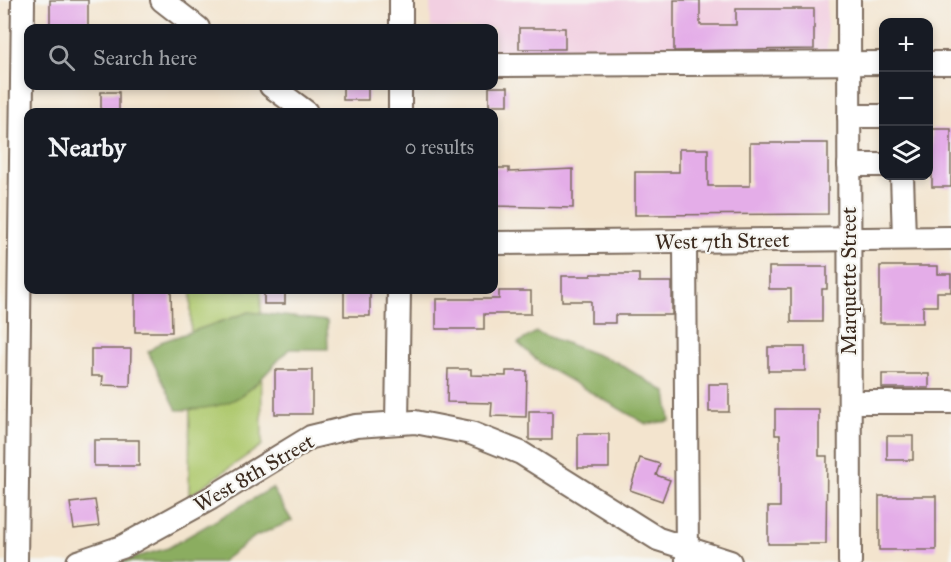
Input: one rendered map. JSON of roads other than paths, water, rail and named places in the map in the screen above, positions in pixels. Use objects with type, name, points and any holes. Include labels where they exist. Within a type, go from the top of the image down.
[{"type":"street","points":[[16,562],[9,406],[16,246],[17,72],[23,0]]},
{"type":"street","points":[[162,0],[193,24]]},
{"type":"street","points":[[401,0],[401,24]]},
{"type":"street","name":"Marquette Street","points":[[849,0],[850,562]]},
{"type":"street","points":[[498,65],[879,63]]},
{"type":"street","points":[[933,63],[951,63]]},
{"type":"street","points":[[275,90],[294,108]]},
{"type":"street","points":[[400,90],[400,108]]},
{"type":"street","points":[[849,116],[879,116]]},
{"type":"street","points":[[849,165],[879,165]]},
{"type":"street","points":[[902,180],[904,238]]},
{"type":"street","name":"West 7th Street","points":[[498,243],[951,238]]},
{"type":"street","points":[[685,242],[687,555]]},
{"type":"street","points":[[398,423],[399,294]]},
{"type":"street","points":[[850,402],[951,402]]},
{"type":"street","name":"West 8th Street","points":[[78,562],[132,541],[211,498],[310,437],[356,426],[416,422],[471,433],[521,453],[687,555],[730,562]]}]
